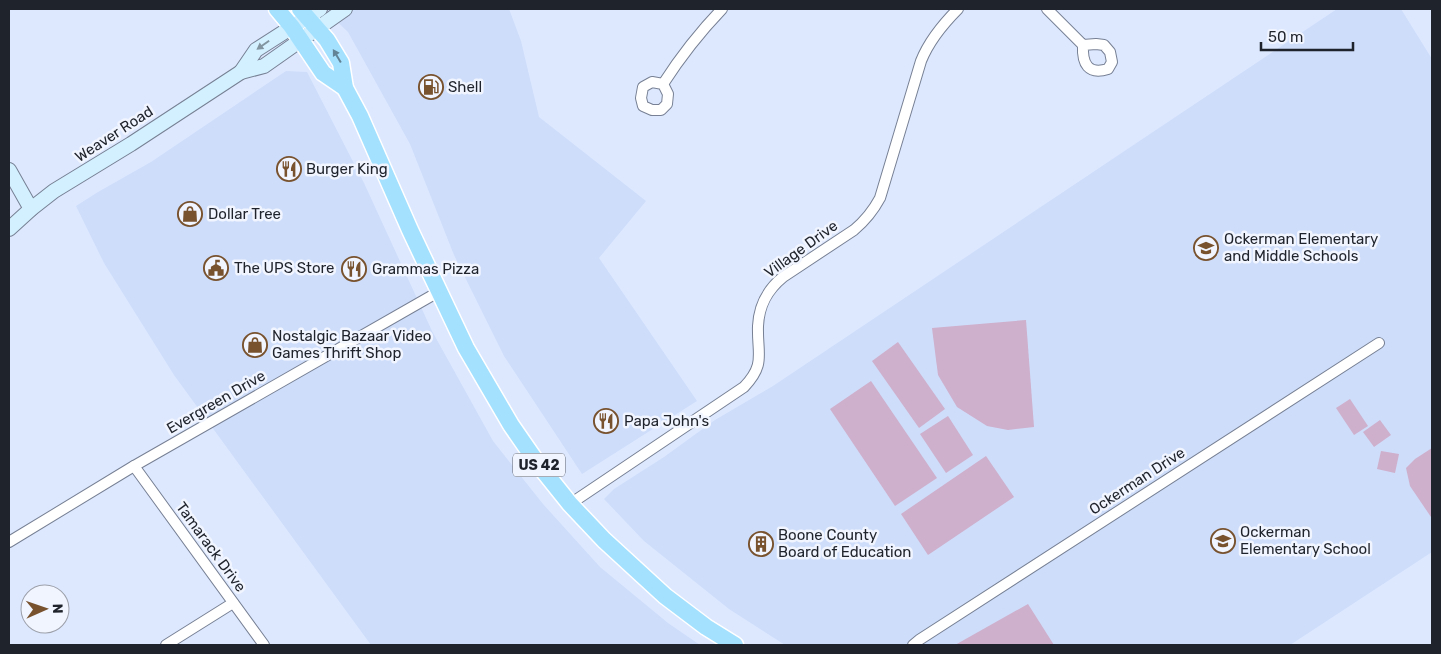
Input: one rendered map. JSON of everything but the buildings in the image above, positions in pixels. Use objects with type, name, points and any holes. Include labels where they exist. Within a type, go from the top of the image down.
[{"type":"main road","name":"US 42","points":[[277,9],[297,33],[323,73],[345,88]]},
{"type":"main road","name":"Weaver Road","points":[[9,229],[54,191],[131,144],[241,72],[264,66],[311,16],[345,9]]},
{"type":"main road","name":"US 42","points":[[311,16],[341,63],[345,88],[360,116],[410,230],[466,348],[510,425],[570,504],[606,542],[658,590],[706,627],[735,645]]},
{"type":"main road","points":[[9,170],[31,209]]},
{"type":"street","points":[[663,84],[691,43],[722,9]]},
{"type":"street","name":"Village Drive","points":[[570,504],[744,387],[750,381],[759,363],[758,326],[765,296],[773,285],[783,277],[854,230],[873,211],[880,198],[926,47],[958,9]]},
{"type":"street","points":[[1047,9],[1083,45]]},
{"type":"street","name":"Evergreen Drive","points":[[9,542],[134,466],[440,291]]},
{"type":"street","name":"Ockerman Drive","points":[[913,645],[1379,343]]},
{"type":"street","name":"Tamarack Drive","points":[[134,466],[264,645]]},
{"type":"street","points":[[166,645],[233,603]]},
{"type":"shaded area","points":[[324,9],[509,9],[521,41],[539,117],[646,201],[599,258],[697,401],[582,474],[504,356],[454,255],[410,144],[348,32]]},
{"type":"shaded area","name":"Ockerman Elementary and Middle Schools","points":[[1337,9],[1401,9],[1432,59],[1432,552],[1290,645],[785,645],[729,609],[644,541],[604,499],[614,489],[664,457],[715,420],[773,386]]},
{"type":"shaded area","points":[[286,71],[307,72],[364,183],[432,331],[493,441],[543,504],[600,567],[668,623],[700,645],[371,645],[174,375],[104,263],[76,206],[151,162]]},
{"type":"shaded area","points":[[1026,320],[1034,427],[1008,430],[987,426],[957,407],[938,375],[932,328]]},
{"type":"shaded area","points":[[898,342],[945,409],[919,428],[872,361]]},
{"type":"shaded area","points":[[871,381],[937,478],[895,506],[830,409]]},
{"type":"shaded area","points":[[1350,399],[1368,426],[1354,435],[1336,408]]},
{"type":"shaded area","points":[[948,416],[973,455],[946,473],[920,434]]},
{"type":"shaded area","points":[[1380,420],[1391,435],[1374,447],[1363,432]]},
{"type":"shaded area","points":[[1432,448],[1431,517],[1410,486],[1406,468],[1415,459]]},
{"type":"shaded area","points":[[1381,451],[1399,454],[1395,473],[1377,469]]},
{"type":"shaded area","points":[[986,456],[1014,497],[928,555],[901,514]]},
{"type":"shaded area","points":[[1028,604],[1054,645],[955,645]]},
{"type":"place","name":"Shell","points":[[431,87]]},
{"type":"place","name":"Burger King","points":[[289,169]]},
{"type":"place","name":"Dollar Tree","points":[[190,214]]},
{"type":"place","name":"Ockerman Elementary and Middle Schools","points":[[1206,248]]},
{"type":"place","name":"The UPS Store","points":[[216,268]]},
{"type":"place","name":"Grammas Pizza","points":[[354,269]]},
{"type":"place","name":"Nostalgic Bazaar Video Games Thrift Shop","points":[[255,345]]},
{"type":"place","name":"Papa John's","points":[[606,421]]},
{"type":"place","name":"Ockerman Elementary School","points":[[1223,541]]},
{"type":"place","name":"Boone County Board of Education","points":[[761,544]]}]
